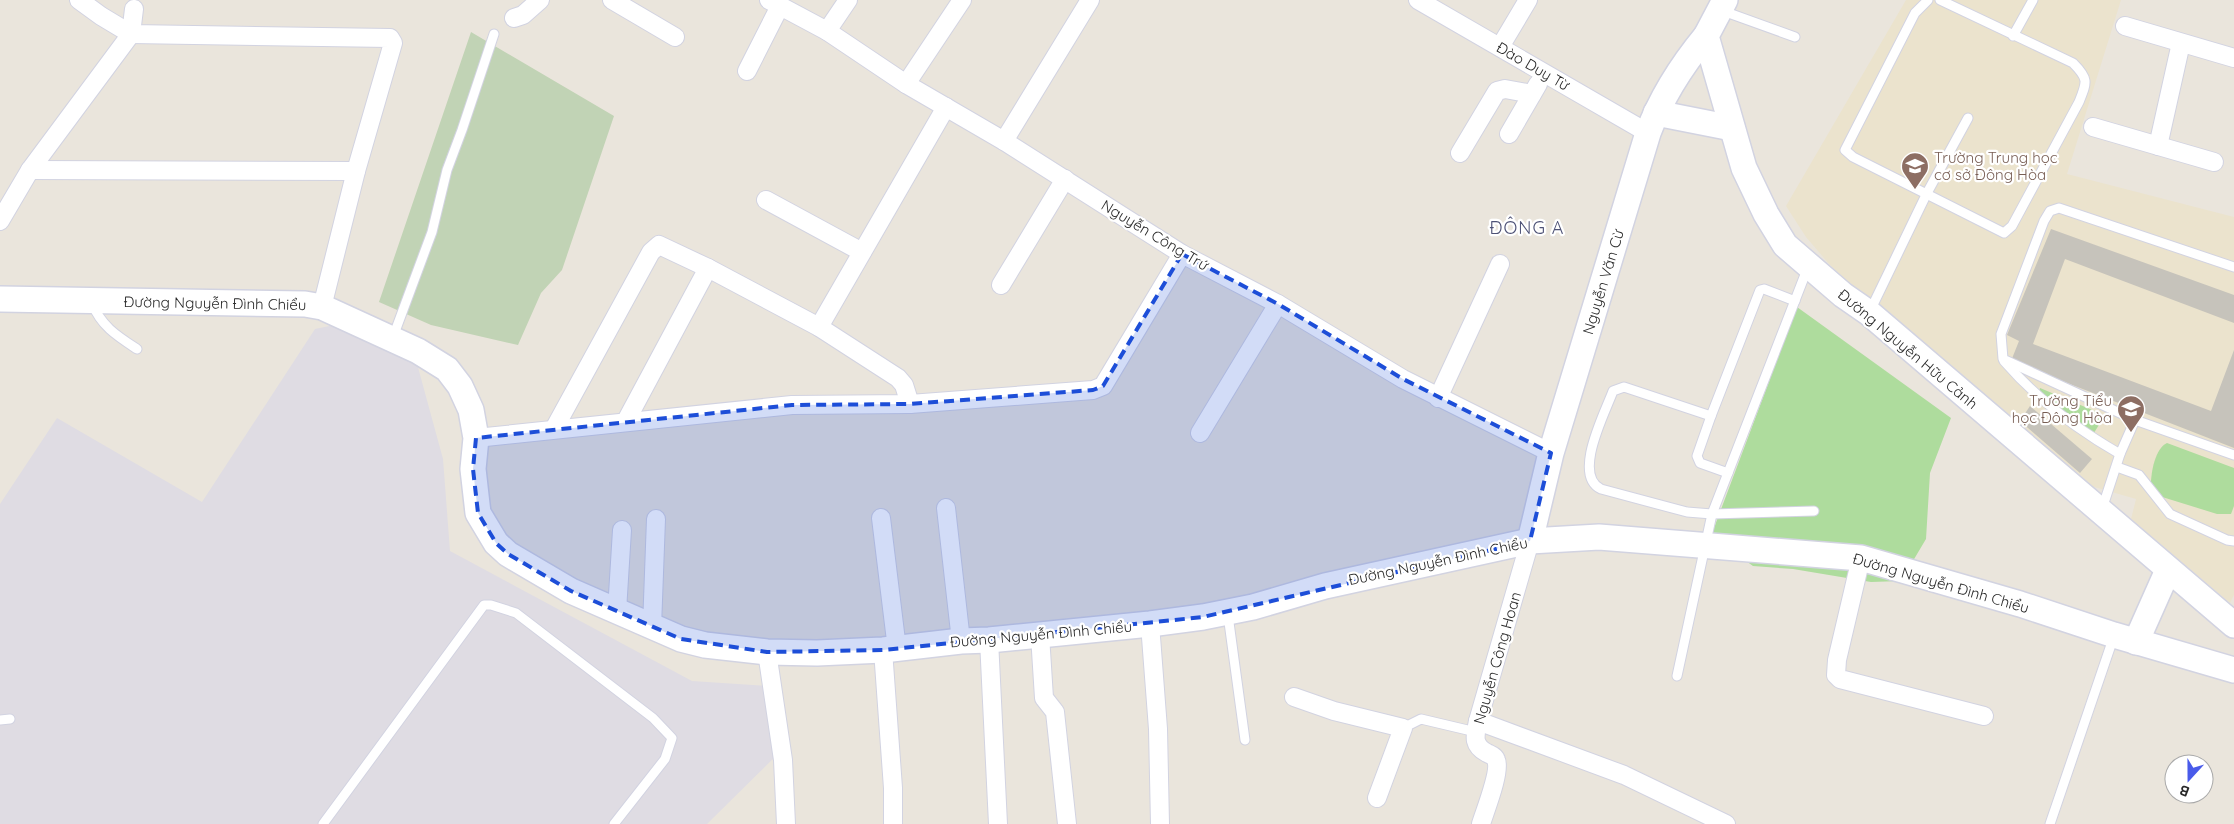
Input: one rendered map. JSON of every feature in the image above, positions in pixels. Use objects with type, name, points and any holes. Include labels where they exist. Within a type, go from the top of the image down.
[{"type":"street","points":[[79,0],[131,34],[390,38],[393,43],[356,171],[322,308]]},
{"type":"street","points":[[514,18],[522,15],[540,0]]},
{"type":"street","points":[[612,0],[676,37]]},
{"type":"street","points":[[827,31],[848,0]]},
{"type":"street","points":[[906,84],[962,0]]},
{"type":"street","points":[[1004,141],[1090,0]]},
{"type":"street","name":"Đào Duy Từ","points":[[1418,0],[1544,73],[1652,123]]},
{"type":"street","points":[[1500,47],[1528,0]]},
{"type":"street","points":[[747,71],[774,3]]},
{"type":"street","name":"Nguyễn Công Trứ","points":[[774,3],[827,31],[906,84],[1004,141],[1182,254],[1278,304],[1403,380],[1551,453]]},
{"type":"street","points":[[1706,36],[1723,5]]},
{"type":"street","points":[[0,221],[30,170],[131,34],[134,9]]},
{"type":"street","points":[[2125,26],[2234,58]]},
{"type":"street","name":"Nguyễn Văn Cừ","points":[[1530,541],[1551,453],[1652,123],[1688,57],[1706,36]]},
{"type":"street","name":"Đường Nguyễn Hữu Cảnh","points":[[1706,36],[1744,168],[1766,214],[1785,245],[1843,296],[1869,313],[2168,570],[2233,622]]},
{"type":"street","points":[[2158,146],[2181,43]]},
{"type":"street","points":[[1509,134],[1544,73]]},
{"type":"street","points":[[1460,154],[1497,91],[1505,89],[1532,94]]},
{"type":"street","points":[[819,327],[946,107]]},
{"type":"street","points":[[1652,123],[1732,128]]},
{"type":"street","points":[[2094,127],[2214,162]]},
{"type":"street","points":[[30,170],[356,171]]},
{"type":"street","points":[[1000,285],[1064,179]]},
{"type":"street","points":[[766,200],[862,252]]},
{"type":"street","points":[[554,428],[654,248],[659,245],[708,268],[819,327],[898,378],[904,385],[910,404]]},
{"type":"street","points":[[476,438],[554,428],[792,405],[910,404],[1093,390],[1103,386],[1182,254]]},
{"type":"street","points":[[1438,398],[1500,264]]},
{"type":"street","points":[[626,421],[708,268]]},
{"type":"street","name":"Đường Nguyễn Đình Chiểu","points":[[0,299],[295,303],[322,308],[418,351],[447,369],[460,386],[470,410],[476,438],[473,468],[475,498],[478,513],[496,543],[508,554],[571,591],[681,639],[705,645],[767,652],[818,653],[890,649],[1150,624],[1253,607],[1326,586],[1530,541],[1599,536],[1861,558],[2020,604],[2125,639],[2234,670]]},
{"type":"street","points":[[1200,433],[1278,304]]},
{"type":"street","points":[[946,508],[961,641]]},
{"type":"street","points":[[881,518],[890,649],[893,824]]},
{"type":"street","points":[[652,627],[656,519]]},
{"type":"street","points":[[617,611],[622,530]]},
{"type":"street","name":"Nguyễn Công Hoan","points":[[1481,824],[1496,773],[1497,762],[1494,757],[1479,749],[1474,741],[1530,541]]},
{"type":"street","points":[[1861,558],[1836,660],[1836,675],[1840,679],[1984,716]]},
{"type":"street","points":[[2125,639],[2168,570]]},
{"type":"street","points":[[1150,624],[1158,729],[1160,824]]},
{"type":"street","points":[[1040,635],[1044,698],[1056,712],[1066,824]]},
{"type":"street","points":[[989,640],[998,824]]},
{"type":"street","points":[[767,652],[783,760],[786,824]]},
{"type":"street","points":[[1294,697],[1334,711],[1403,728],[1377,798]]},
{"type":"street","points":[[1477,727],[1624,775],[1726,824]]},
{"type":"lane","points":[[1928,0],[1914,13],[1845,150],[1852,156],[2004,233],[2012,226],[2080,102],[2086,85],[2084,74],[2073,63],[1940,0]]},
{"type":"lane","points":[[2013,36],[2033,0]]},
{"type":"lane","points":[[1723,5],[1795,37]]},
{"type":"lane","points":[[392,339],[432,232],[447,170],[494,34]]},
{"type":"lane","points":[[1869,313],[1926,193],[1968,118]]},
{"type":"lane","points":[[2120,454],[2092,438],[2021,381],[2003,359],[2001,334],[2044,221],[2050,211],[2059,208],[2234,267]]},
{"type":"lane","points":[[1678,676],[1704,544],[1712,514],[1808,266]]},
{"type":"lane","points":[[1728,473],[1700,463],[1697,456],[1710,416],[1760,290],[1764,289],[1795,301]]},
{"type":"lane","points":[[90,300],[97,317],[110,331],[136,349]]},
{"type":"lane","points":[[2003,359],[2135,420],[2234,455]]},
{"type":"lane","points":[[1710,416],[1624,387],[1618,388],[1614,391],[1589,456],[1588,470],[1594,486],[1678,510],[1712,514],[1814,511]]},
{"type":"lane","points":[[2101,511],[2120,454],[2135,420]]},
{"type":"lane","points":[[2117,467],[2139,475],[2170,514],[2226,540],[2234,541]]},
{"type":"lane","points":[[323,824],[479,609],[484,605],[491,605],[516,613],[653,718],[672,738],[665,759],[614,824]]},
{"type":"lane","points":[[1228,612],[1245,740]]},
{"type":"lane","points":[[2050,824],[2125,639]]},
{"type":"lane","points":[[0,720],[10,718]]},
{"type":"lane","points":[[1403,728],[1421,719],[1477,727]]},
{"type":"highlighted area","points":[[1182,254],[1278,304],[1403,379],[1551,453],[1530,541],[1203,617],[883,650],[767,652],[681,639],[571,591],[508,554],[496,543],[478,513],[473,469],[476,438],[792,405],[910,404],[1093,390],[1103,386]]},
{"type":"shaded area","points":[[1906,0],[2121,0],[2067,174],[2234,217],[2234,595],[2230,603],[2131,519],[2136,499],[2091,486],[1867,300],[1830,265],[1806,237],[1786,206]]},
{"type":"shaded area","points":[[344,323],[416,360],[443,459],[450,551],[692,681],[768,686],[786,746],[707,824],[0,824],[0,504],[57,418],[202,502],[315,329]]},
{"type":"green space","points":[[471,32],[614,116],[562,270],[541,293],[518,345],[431,325],[379,302]]},
{"type":"green space","points":[[1797,307],[1951,418],[1930,473],[1926,539],[1901,581],[1871,582],[1793,569],[1753,566],[1711,536]]},
{"type":"green space","points":[[2040,388],[2097,412],[2102,420],[2092,436],[2039,392]]},
{"type":"green space","points":[[2167,443],[2234,468],[2234,506],[2231,514],[2217,514],[2159,496],[2151,490],[2152,471],[2156,457]]},
{"type":"building","points":[[2051,229],[2234,295],[2234,323],[2065,259],[2033,344],[2211,411],[2234,350],[2234,448],[2011,361],[2019,341],[2007,335]]},
{"type":"building","points":[[2030,406],[2092,459],[2080,473],[2020,421]]},
{"type":"place","name":"Trường Trung học cơ sở Đông Hòa","points":[[1915,190]]},
{"type":"place","name":"Trường Tiểu học Đông Hòa","points":[[2131,433]]},
{"type":"district","name":"ĐÔNG A","points":[[1527,227]]}]
